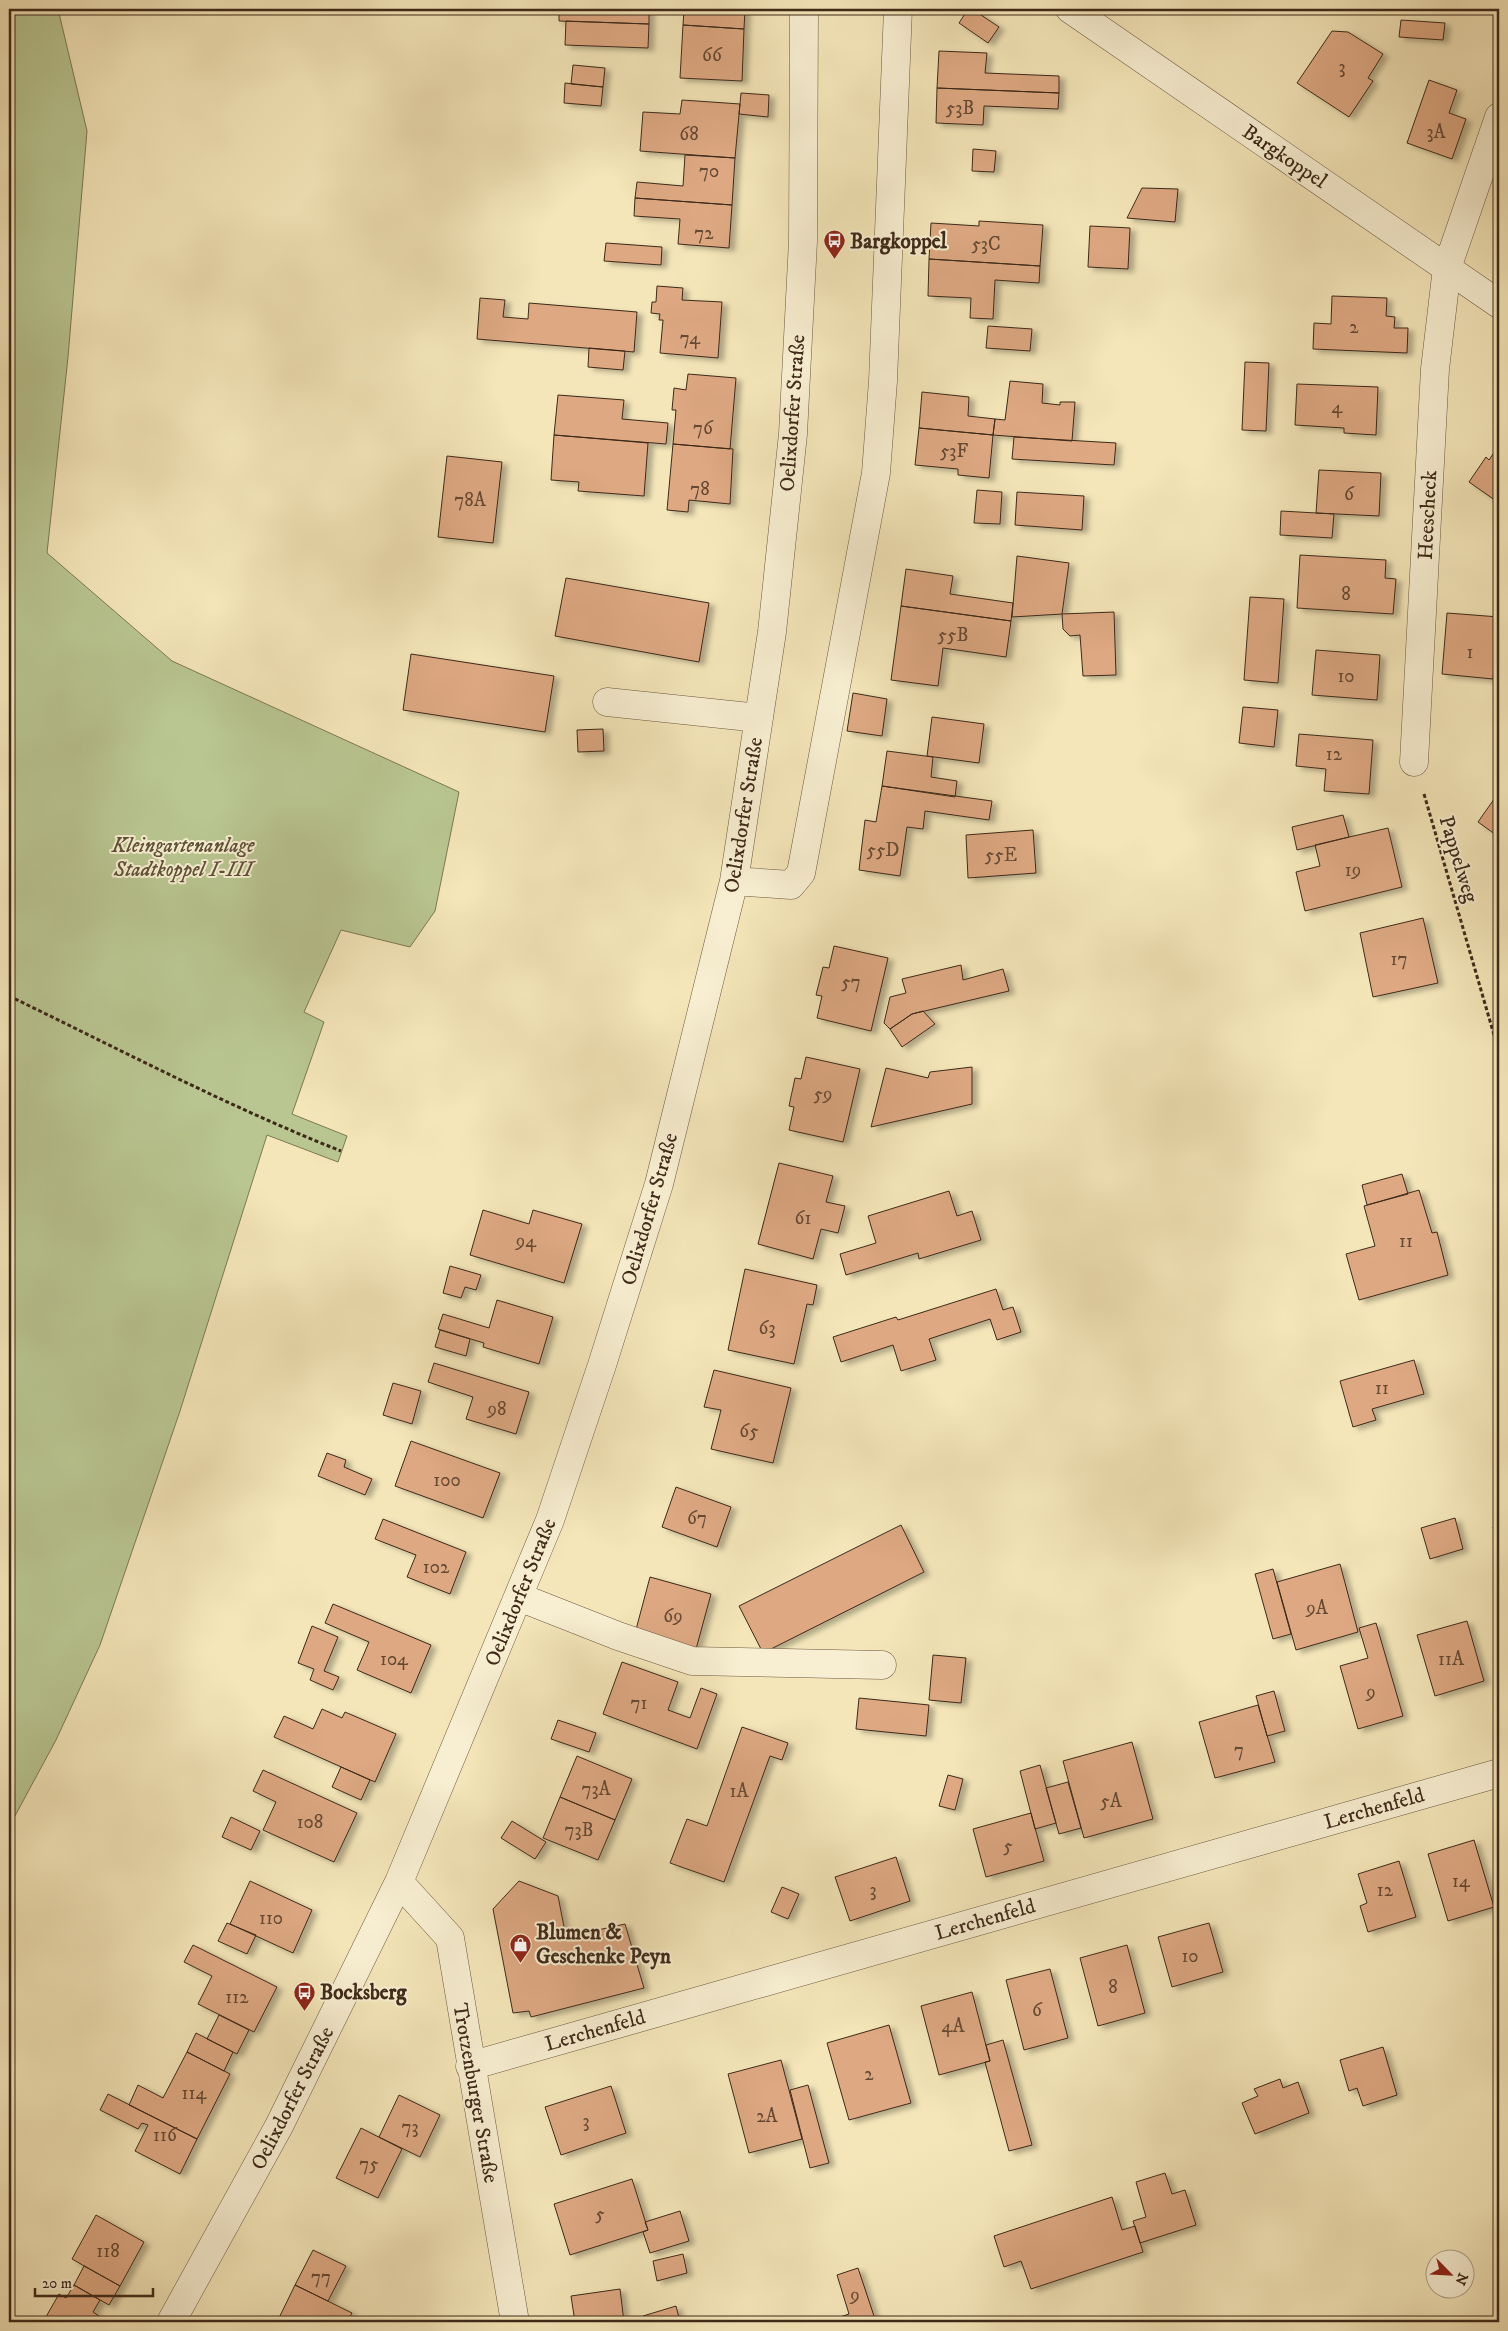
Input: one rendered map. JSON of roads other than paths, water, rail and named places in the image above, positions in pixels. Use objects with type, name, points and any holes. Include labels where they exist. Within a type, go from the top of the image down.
[{"type":"street","name":"Oelixdorfer Straße","points":[[171,2322],[279,2126],[399,1882],[556,1502],[602,1365],[659,1184],[734,881],[772,632],[793,434],[802,242],[804,9]]},
{"type":"street","points":[[734,881],[791,886],[802,872],[876,472],[883,381],[898,9]]},
{"type":"street","name":"Bargkoppel","points":[[1070,9],[1499,304]]},
{"type":"street","name":"Heescheck","points":[[1414,762],[1435,369],[1447,268],[1499,117]]},
{"type":"street","points":[[607,702],[759,718]]},
{"type":"street","points":[[518,1597],[618,1636],[692,1661],[882,1665]]},
{"type":"street","name":"Lerchenfeld","points":[[470,2066],[1499,1773]]},
{"type":"street","name":"Trotzenburger Straße","points":[[399,1882],[450,1938],[470,2066],[515,2322]]},
{"type":"place","name":"Bargkoppel","points":[[834,260]]},
{"type":"place","name":"Blumen & Geschenke Peyn","points":[[520,1963]]},
{"type":"place","name":"Bocksberg","points":[[304,2011]]},
{"type":"park label","name":"Kleingartenanlage Stadtkoppel I-III","points":[[183,857]]}]
